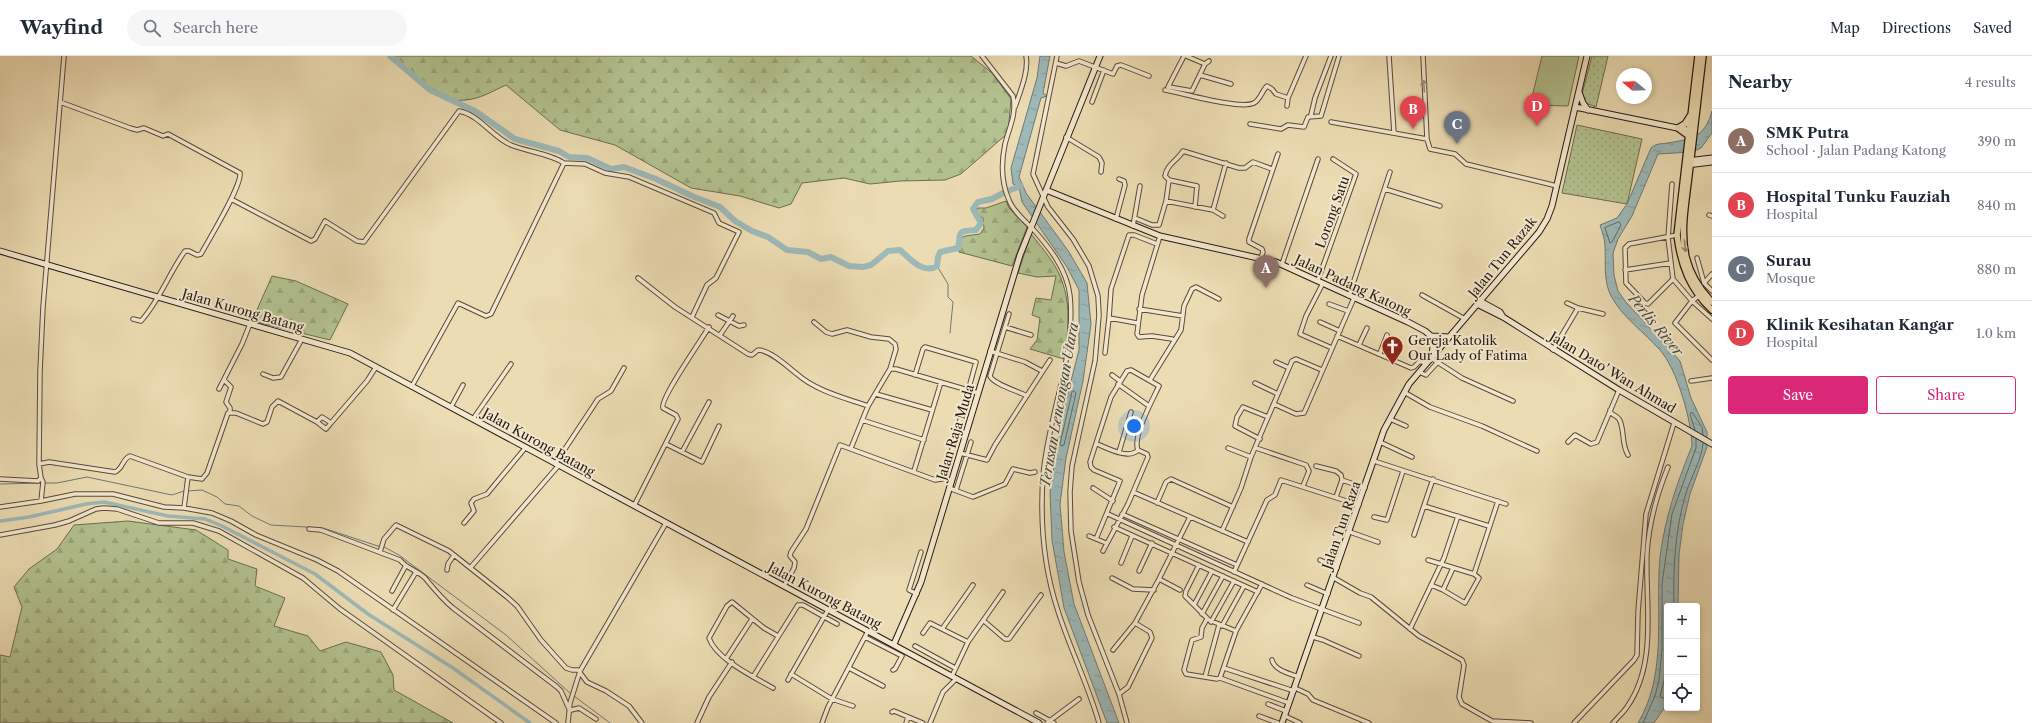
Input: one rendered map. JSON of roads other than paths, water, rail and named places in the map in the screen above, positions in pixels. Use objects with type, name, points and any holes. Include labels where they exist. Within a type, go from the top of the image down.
[{"type":"main road","points":[[1691,134],[1691,114],[1698,56]]},
{"type":"main road","points":[[1703,56],[1677,235],[1681,261],[1686,275],[1698,296],[1712,310]]},
{"type":"main road","points":[[1678,128],[1685,124],[1691,114]]},
{"type":"main road","points":[[1678,128],[1691,134]]},
{"type":"main road","points":[[1688,160],[1684,211],[1685,247],[1692,272],[1704,293],[1712,302]]},
{"type":"street","points":[[41,501],[42,480],[39,464],[40,371],[64,56]]},
{"type":"street","points":[[982,56],[1013,96],[1015,108]]},
{"type":"street","points":[[1026,56],[1027,60],[1023,82],[1015,108],[1003,161],[1002,176],[1008,200],[1031,226],[1054,256],[1063,271],[1069,287],[1071,308],[1070,345],[1045,458],[1043,489],[1044,541],[1057,609],[1085,679],[1099,723]]},
{"type":"street","points":[[1057,56],[1032,170],[1035,179],[1044,192],[1048,207],[1073,239],[1089,266],[1098,296],[1098,338],[1095,361],[1072,466],[1070,492],[1071,531],[1074,559],[1088,615],[1119,694],[1127,723]]},
{"type":"street","name":"Jalan Raja Muda","points":[[894,644],[917,594],[990,351],[1031,226],[1100,56]]},
{"type":"street","points":[[1205,64],[1185,56],[1169,87],[1165,90],[1190,94],[1200,98],[1240,104],[1256,102],[1267,86],[1272,88],[1276,94],[1288,98]]},
{"type":"street","points":[[1287,106],[1288,98],[1306,56]]},
{"type":"street","points":[[1250,124],[1281,129],[1289,125],[1304,127],[1307,118],[1311,115],[1315,98],[1331,56]]},
{"type":"street","points":[[1311,115],[1322,115],[1339,56]]},
{"type":"street","points":[[1389,56],[1394,133]]},
{"type":"street","points":[[1423,56],[1427,139],[1430,149],[1455,154],[1466,164],[1557,186]]},
{"type":"street","name":"Jalan Tun Razak","points":[[1442,345],[1544,224],[1551,210],[1587,56]]},
{"type":"street","points":[[1056,63],[1066,66],[1079,61],[1113,74],[1117,66],[1121,65],[1149,76]]},
{"type":"street","points":[[1169,87],[1192,91],[1205,64],[1210,61]]},
{"type":"street","points":[[1092,102],[1104,70]]},
{"type":"street","points":[[1200,75],[1231,84]]},
{"type":"street","points":[[1086,88],[1095,92]]},
{"type":"street","points":[[1579,92],[1583,103],[1589,110]]},
{"type":"street","points":[[60,102],[130,128],[137,130],[144,128],[163,136],[168,134],[240,173],[240,178],[230,199],[201,254],[197,256],[189,250],[185,251],[158,298],[142,320],[139,321],[133,319]]},
{"type":"street","points":[[1575,107],[1678,128]]},
{"type":"street","points":[[1571,124],[1579,113],[1589,110]]},
{"type":"street","points":[[230,199],[311,241],[315,239],[325,221],[356,241],[364,242],[459,111],[475,118],[511,144],[554,157],[564,163],[585,164],[605,174],[629,177],[714,213],[719,223],[739,232],[716,278],[707,286],[692,317]]},
{"type":"street","points":[[1331,122],[1427,139]]},
{"type":"street","points":[[1066,137],[1099,157],[1102,163],[1101,172]]},
{"type":"street","points":[[1195,207],[1198,190],[1196,185],[1169,180],[1165,176],[1166,170],[1179,158],[1183,151],[1244,169],[1253,162],[1272,170]]},
{"type":"street","points":[[1261,258],[1262,249],[1249,242],[1249,240],[1278,154]]},
{"type":"street","points":[[1688,160],[1712,158]]},
{"type":"street","points":[[1282,264],[1318,159]]},
{"type":"street","name":"Lorong Satu","points":[[1332,348],[1300,334],[1321,282],[1356,174],[1333,159]]},
{"type":"street","points":[[1688,160],[1712,162]]},
{"type":"street","points":[[412,386],[458,303],[486,316],[491,314],[564,163]]},
{"type":"street","points":[[1214,210],[1226,163]]},
{"type":"street","points":[[1274,404],[1296,414],[1302,414],[1348,311],[1390,172]]},
{"type":"street","points":[[1116,219],[1124,185],[1124,181],[1119,179]]},
{"type":"street","points":[[1135,218],[1158,226],[1160,224],[1166,202],[1169,180]]},
{"type":"street","points":[[1672,184],[1668,238],[1673,279],[1692,301],[1712,319]]},
{"type":"street","points":[[1133,226],[1140,186]]},
{"type":"street","points":[[1385,189],[1440,206]]},
{"type":"street","name":"Jalan Padang Katong","points":[[1044,192],[1160,236],[1282,264],[1408,322],[1432,336],[1442,345]]},
{"type":"street","points":[[1166,202],[1214,210],[1223,216]]},
{"type":"street","points":[[1105,353],[1111,289],[1129,235],[1132,234],[1157,244]]},
{"type":"street","points":[[1673,279],[1646,303],[1626,283],[1625,270],[1627,245],[1677,235]]},
{"type":"street","points":[[1160,236],[1138,309],[1137,336],[1140,338],[1152,336],[1172,339]]},
{"type":"street","name":"Jalan Kurong Batang","points":[[0,251],[346,352],[894,644],[1030,721],[1039,723]]},
{"type":"street","points":[[1696,258],[1704,283],[1712,291]]},
{"type":"street","points":[[1625,270],[1671,263]]},
{"type":"street","points":[[1704,283],[1712,274]]},
{"type":"street","points":[[638,278],[674,307],[709,327],[748,354],[752,355],[758,350],[763,351],[789,365],[798,375],[814,385],[868,406]]},
{"type":"street","points":[[1150,380],[1179,336],[1183,325],[1186,300],[1193,288],[1219,299]]},
{"type":"street","points":[[1704,293],[1692,301],[1675,324],[1712,360]]},
{"type":"street","points":[[1422,295],[1465,319]]},
{"type":"street","name":"Jalan Dato' Wan Ahmad","points":[[1479,302],[1500,312],[1503,317],[1553,350],[1690,433],[1712,444]]},
{"type":"street","points":[[1567,303],[1578,308],[1603,314]]},
{"type":"street","points":[[1329,304],[1348,311]]},
{"type":"street","points":[[1553,350],[1578,308]]},
{"type":"street","points":[[1138,309],[1183,316]]},
{"type":"street","points":[[1009,314],[991,374],[992,380],[1027,396]]},
{"type":"street","points":[[718,315],[739,326],[744,325]]},
{"type":"street","points":[[720,335],[733,316]]},
{"type":"street","points":[[1109,318],[1137,323]]},
{"type":"street","points":[[814,322],[826,332],[832,334],[847,330],[871,337],[889,339],[895,344],[896,349],[890,369],[868,406],[851,448]]},
{"type":"street","points":[[1320,322],[1340,331]]},
{"type":"street","points":[[219,389],[242,344],[250,324]]},
{"type":"street","points":[[634,506],[678,419],[676,415],[663,408],[662,402],[670,386],[709,327]]},
{"type":"street","points":[[1005,327],[1032,335]]},
{"type":"street","points":[[1360,345],[1367,328]]},
{"type":"street","points":[[1380,353],[1387,335]]},
{"type":"street","points":[[1337,336],[1413,368],[1420,361],[1426,364]]},
{"type":"street","points":[[1449,337],[1432,336],[1433,347],[1431,358],[1462,378],[1513,401]]},
{"type":"street","points":[[263,374],[273,378],[281,377],[302,339]]},
{"type":"street","name":"Jalan Tun Raza","points":[[1282,723],[1334,578],[1380,442],[1404,392],[1442,345]]},
{"type":"street","points":[[784,586],[794,568],[795,562],[790,556],[791,552],[806,529],[838,446],[842,444],[935,480],[942,479],[945,475],[976,363],[974,360],[925,347],[923,349],[915,375]]},
{"type":"street","points":[[990,351],[1029,363],[1042,371]]},
{"type":"street","points":[[1222,531],[1233,507],[1251,457],[1260,439],[1292,361],[1295,359],[1322,370]]},
{"type":"street","points":[[960,453],[987,460],[1050,360]]},
{"type":"street","points":[[1276,362],[1289,368]]},
{"type":"street","points":[[1419,372],[1426,375],[1437,363]]},
{"type":"street","points":[[473,419],[511,364]]},
{"type":"street","points":[[230,412],[263,424],[267,422],[272,406],[278,401],[317,422],[326,429],[367,382],[376,367]]},
{"type":"street","points":[[471,567],[557,465],[598,398],[612,391],[624,368]]},
{"type":"street","points":[[890,369],[978,393]]},
{"type":"street","points":[[1096,539],[1108,514],[1120,481],[1094,470],[1090,465],[1110,397],[1119,382],[1130,370],[1159,386],[1149,406],[1137,444],[1139,451]]},
{"type":"street","points":[[1112,375],[1149,406]]},
{"type":"street","points":[[1691,381],[1712,378]]},
{"type":"street","points":[[224,380],[232,387],[226,402],[230,408],[230,412]]},
{"type":"street","points":[[914,471],[941,382]]},
{"type":"street","points":[[1255,383],[1278,394]]},
{"type":"street","points":[[450,407],[462,385]]},
{"type":"street","points":[[1568,442],[1575,435],[1591,444],[1597,442],[1620,390]]},
{"type":"street","points":[[1404,392],[1430,407],[1482,426],[1537,450]]},
{"type":"street","points":[[876,394],[932,410]]},
{"type":"street","points":[[682,452],[709,402]]},
{"type":"street","points":[[1260,439],[1235,426],[1234,423],[1244,407],[1268,417]]},
{"type":"street","points":[[1610,410],[1610,413],[1617,417],[1620,421],[1623,443],[1628,455]]},
{"type":"street","points":[[39,464],[60,463],[115,472],[120,469],[125,459],[133,456],[188,477],[202,480],[205,478],[225,418],[230,412]]},
{"type":"street","points":[[1119,452],[1131,412]]},
{"type":"street","points":[[317,422],[321,417],[331,423]]},
{"type":"street","points":[[1390,419],[1406,426]]},
{"type":"street","points":[[862,420],[924,440]]},
{"type":"street","points":[[1574,723],[1636,657],[1646,514],[1674,423]]},
{"type":"street","points":[[666,444],[702,462],[719,426]]},
{"type":"street","points":[[956,490],[971,442]]},
{"type":"street","points":[[1380,442],[1412,457]]},
{"type":"street","points":[[1097,444],[1119,452],[1135,453],[1139,451],[1147,454],[1148,457],[1133,492],[1103,551]]},
{"type":"street","points":[[464,523],[474,510],[471,503],[474,499],[487,494],[526,447]]},
{"type":"street","points":[[1228,448],[1251,457]]},
{"type":"street","points":[[1256,448],[1306,465],[1309,471],[1303,486]]},
{"type":"street","points":[[1374,461],[1506,504]]},
{"type":"street","points":[[1316,466],[1340,473],[1342,480],[1336,497]]},
{"type":"street","points":[[1613,723],[1631,701],[1638,686],[1646,659],[1649,536],[1653,511],[1668,467]]},
{"type":"street","points":[[949,488],[973,497],[1005,484],[1013,469],[1030,473],[1035,472]]},
{"type":"street","points":[[1374,517],[1387,520],[1403,471]]},
{"type":"street","points":[[184,508],[188,477]]},
{"type":"street","points":[[0,479],[37,482],[42,480]]},
{"type":"street","points":[[1157,504],[1166,482],[1171,479],[1233,507]]},
{"type":"street","points":[[1234,572],[1267,500],[1275,495],[1280,480],[1283,479],[1359,505]]},
{"type":"street","points":[[1414,535],[1433,479]]},
{"type":"street","points":[[1342,480],[1365,488]]},
{"type":"street","points":[[1093,488],[1113,501]]},
{"type":"street","points":[[1133,492],[1157,504],[1248,542]]},
{"type":"street","points":[[0,507],[75,494],[102,494],[120,495],[164,507],[204,511],[223,517],[256,535],[317,560],[357,584],[556,723]]},
{"type":"street","points":[[1474,574],[1498,501]]},
{"type":"street","points":[[1424,506],[1489,526]]},
{"type":"street","points":[[0,535],[55,525],[96,509],[104,508],[117,509],[159,523],[194,523],[219,531],[303,578],[340,609],[501,723]]},
{"type":"street","points":[[1108,514],[1322,611],[1359,623]]},
{"type":"street","points":[[1122,514],[1237,565]]},
{"type":"street","points":[[1410,629],[1444,558],[1458,516]]},
{"type":"street","points":[[1114,650],[1135,623],[1154,590],[1190,517]]},
{"type":"street","points":[[568,723],[568,709],[580,671],[666,523]]},
{"type":"street","points":[[380,550],[383,543],[396,525],[439,545],[471,567],[514,602],[541,640],[566,668],[580,671],[587,682],[606,691],[629,706],[642,723]]},
{"type":"street","points":[[1114,527],[1258,592]]},
{"type":"street","points":[[309,529],[321,530],[380,550],[400,560],[405,567],[424,578],[440,597],[453,608],[557,687],[562,693],[568,709]]},
{"type":"street","points":[[1350,532],[1378,542]]},
{"type":"street","points":[[1089,536],[1106,543]]},
{"type":"street","points":[[1121,563],[1132,536]]},
{"type":"street","points":[[1139,571],[1152,543]]},
{"type":"street","points":[[917,594],[909,590],[921,552]]},
{"type":"street","points":[[447,570],[448,564],[454,555]]},
{"type":"street","points":[[1320,560],[1337,569]]},
{"type":"street","points":[[1428,560],[1474,574],[1479,580],[1465,603],[1431,585]]},
{"type":"street","points":[[1199,565],[1185,595],[1207,619],[1220,626],[1236,631]]},
{"type":"street","points":[[392,591],[405,567]]},
{"type":"street","points":[[1443,590],[1453,568]]},
{"type":"street","points":[[1194,605],[1212,571]]},
{"type":"street","points":[[393,610],[416,572]]},
{"type":"street","points":[[1202,614],[1223,576]]},
{"type":"street","points":[[1112,578],[1133,589],[1154,590]]},
{"type":"street","points":[[1334,578],[1360,593],[1371,597],[1419,636],[1462,660],[1464,665],[1459,697],[1460,702],[1487,722],[1531,723]]},
{"type":"street","points":[[1159,579],[1180,590]]},
{"type":"street","points":[[1212,622],[1234,581]]},
{"type":"street","points":[[1220,678],[1236,631],[1262,584]]},
{"type":"street","points":[[942,629],[973,585]]},
{"type":"street","points":[[1307,585],[1328,594]]},
{"type":"street","points":[[1205,677],[1220,626],[1244,586]]},
{"type":"street","points":[[930,723],[943,692],[954,677],[956,668],[968,642],[1003,592]]},
{"type":"street","points":[[984,621],[1004,639],[1009,639],[1041,594]]},
{"type":"street","points":[[773,688],[726,659],[715,648],[709,638],[727,606],[734,602],[752,619],[778,636]]},
{"type":"street","points":[[753,677],[796,607],[800,604],[837,624]]},
{"type":"street","points":[[788,680],[828,610]]},
{"type":"street","points":[[726,659],[752,619]]},
{"type":"street","points":[[1207,619],[1202,628],[1201,637],[1192,640],[1184,670],[1187,675],[1217,679],[1220,678],[1289,703]]},
{"type":"street","points":[[923,633],[930,623],[968,642]]},
{"type":"street","points":[[1119,694],[1128,686],[1152,638],[1150,632],[1135,623]]},
{"type":"street","points":[[822,723],[832,698],[868,631]]},
{"type":"street","points":[[865,637],[902,656],[895,670],[893,670]]},
{"type":"street","points":[[1313,638],[1323,640],[1359,656]]},
{"type":"street","points":[[915,646],[956,668]]},
{"type":"street","points":[[1272,660],[1274,665],[1299,677]]},
{"type":"street","points":[[697,723],[709,697],[732,662]]},
{"type":"street","points":[[849,668],[883,686]]},
{"type":"street","points":[[1224,668],[1308,694],[1313,700],[1370,723]]},
{"type":"street","points":[[792,674],[832,698],[853,706]]},
{"type":"street","points":[[1036,713],[1050,722],[1079,699]]},
{"type":"street","points":[[1268,704],[1286,713],[1300,723]]},
{"type":"street","points":[[568,709],[579,708],[596,719]]},
{"type":"street","points":[[892,712],[894,711],[923,723]]},
{"type":"street","points":[[1259,716],[1278,723]]},
{"type":"street","points":[[906,723],[908,717]]},
{"type":"water","points":[[1040,56],[1050,56],[1043,93],[1047,96],[1041,98],[1019,177],[1026,193],[1069,252],[1087,283],[1091,324],[1083,381],[1066,458],[1060,504],[1064,552],[1074,604],[1119,723],[1107,723],[1064,608],[1052,540],[1050,492],[1062,416],[1079,350],[1079,290],[1067,267],[1022,202],[1019,187],[1013,184],[1011,168],[1037,78]]},
{"type":"water","points":[[1712,111],[1712,133],[1701,148],[1692,152],[1658,154],[1632,216],[1618,239],[1613,253],[1614,275],[1618,291],[1625,301],[1680,361],[1691,398],[1707,432],[1707,447],[1690,494],[1683,524],[1679,555],[1678,603],[1664,603],[1664,708],[1654,723],[1638,723],[1647,704],[1657,663],[1659,578],[1662,542],[1672,500],[1692,446],[1686,410],[1678,382],[1672,370],[1660,350],[1621,311],[1608,290],[1606,278],[1605,243],[1600,225],[1617,218],[1627,204],[1653,146],[1691,138],[1706,126]]},
{"type":"waterway","points":[[390,56],[430,90],[475,111],[515,139],[559,151],[569,157],[587,158],[611,169],[624,167],[656,179],[720,207],[735,221],[752,231],[768,237],[787,250],[808,252],[821,259],[831,257],[849,266],[863,267],[871,265],[888,251],[900,250],[912,261],[922,267],[932,268],[937,266],[940,252],[958,248],[961,233],[976,230],[981,223],[973,209],[978,202],[992,199],[1021,186]]},
{"type":"waterway","points":[[937,266],[948,284],[948,297],[953,302],[950,333]]},
{"type":"waterway","points":[[45,483],[57,483],[87,477],[172,495],[184,491]]},
{"type":"waterway","points":[[0,484],[41,483]]},
{"type":"waterway","points":[[187,491],[202,490],[217,497],[225,504],[239,506],[252,516],[271,525],[323,528],[381,547]]},
{"type":"waterway","points":[[0,521],[29,517],[86,504],[104,502],[168,516],[205,519],[222,526],[315,574],[368,614],[453,668],[530,723]]},
{"type":"waterway","points":[[384,547],[399,555],[506,635],[571,694]]},
{"type":"waterway","points":[[574,696],[610,723]]},
{"type":"place","name":"Klinik Kesihatan Kangar","points":[[1537,126]]},
{"type":"place","name":"Hospital Tunku Fauziah","points":[[1413,129]]},
{"type":"place","name":"Surau","points":[[1457,144]]},
{"type":"place","name":"SMK Putra","points":[[1266,288]]},
{"type":"place","name":"Gereja Katolik Our Lady of Fatima","points":[[1393,366]]},
{"type":"water label","name":"Perlis River","points":[[1656,325]]},
{"type":"water label","name":"Terusan Lencongan Utara","points":[[1059,405]]}]
